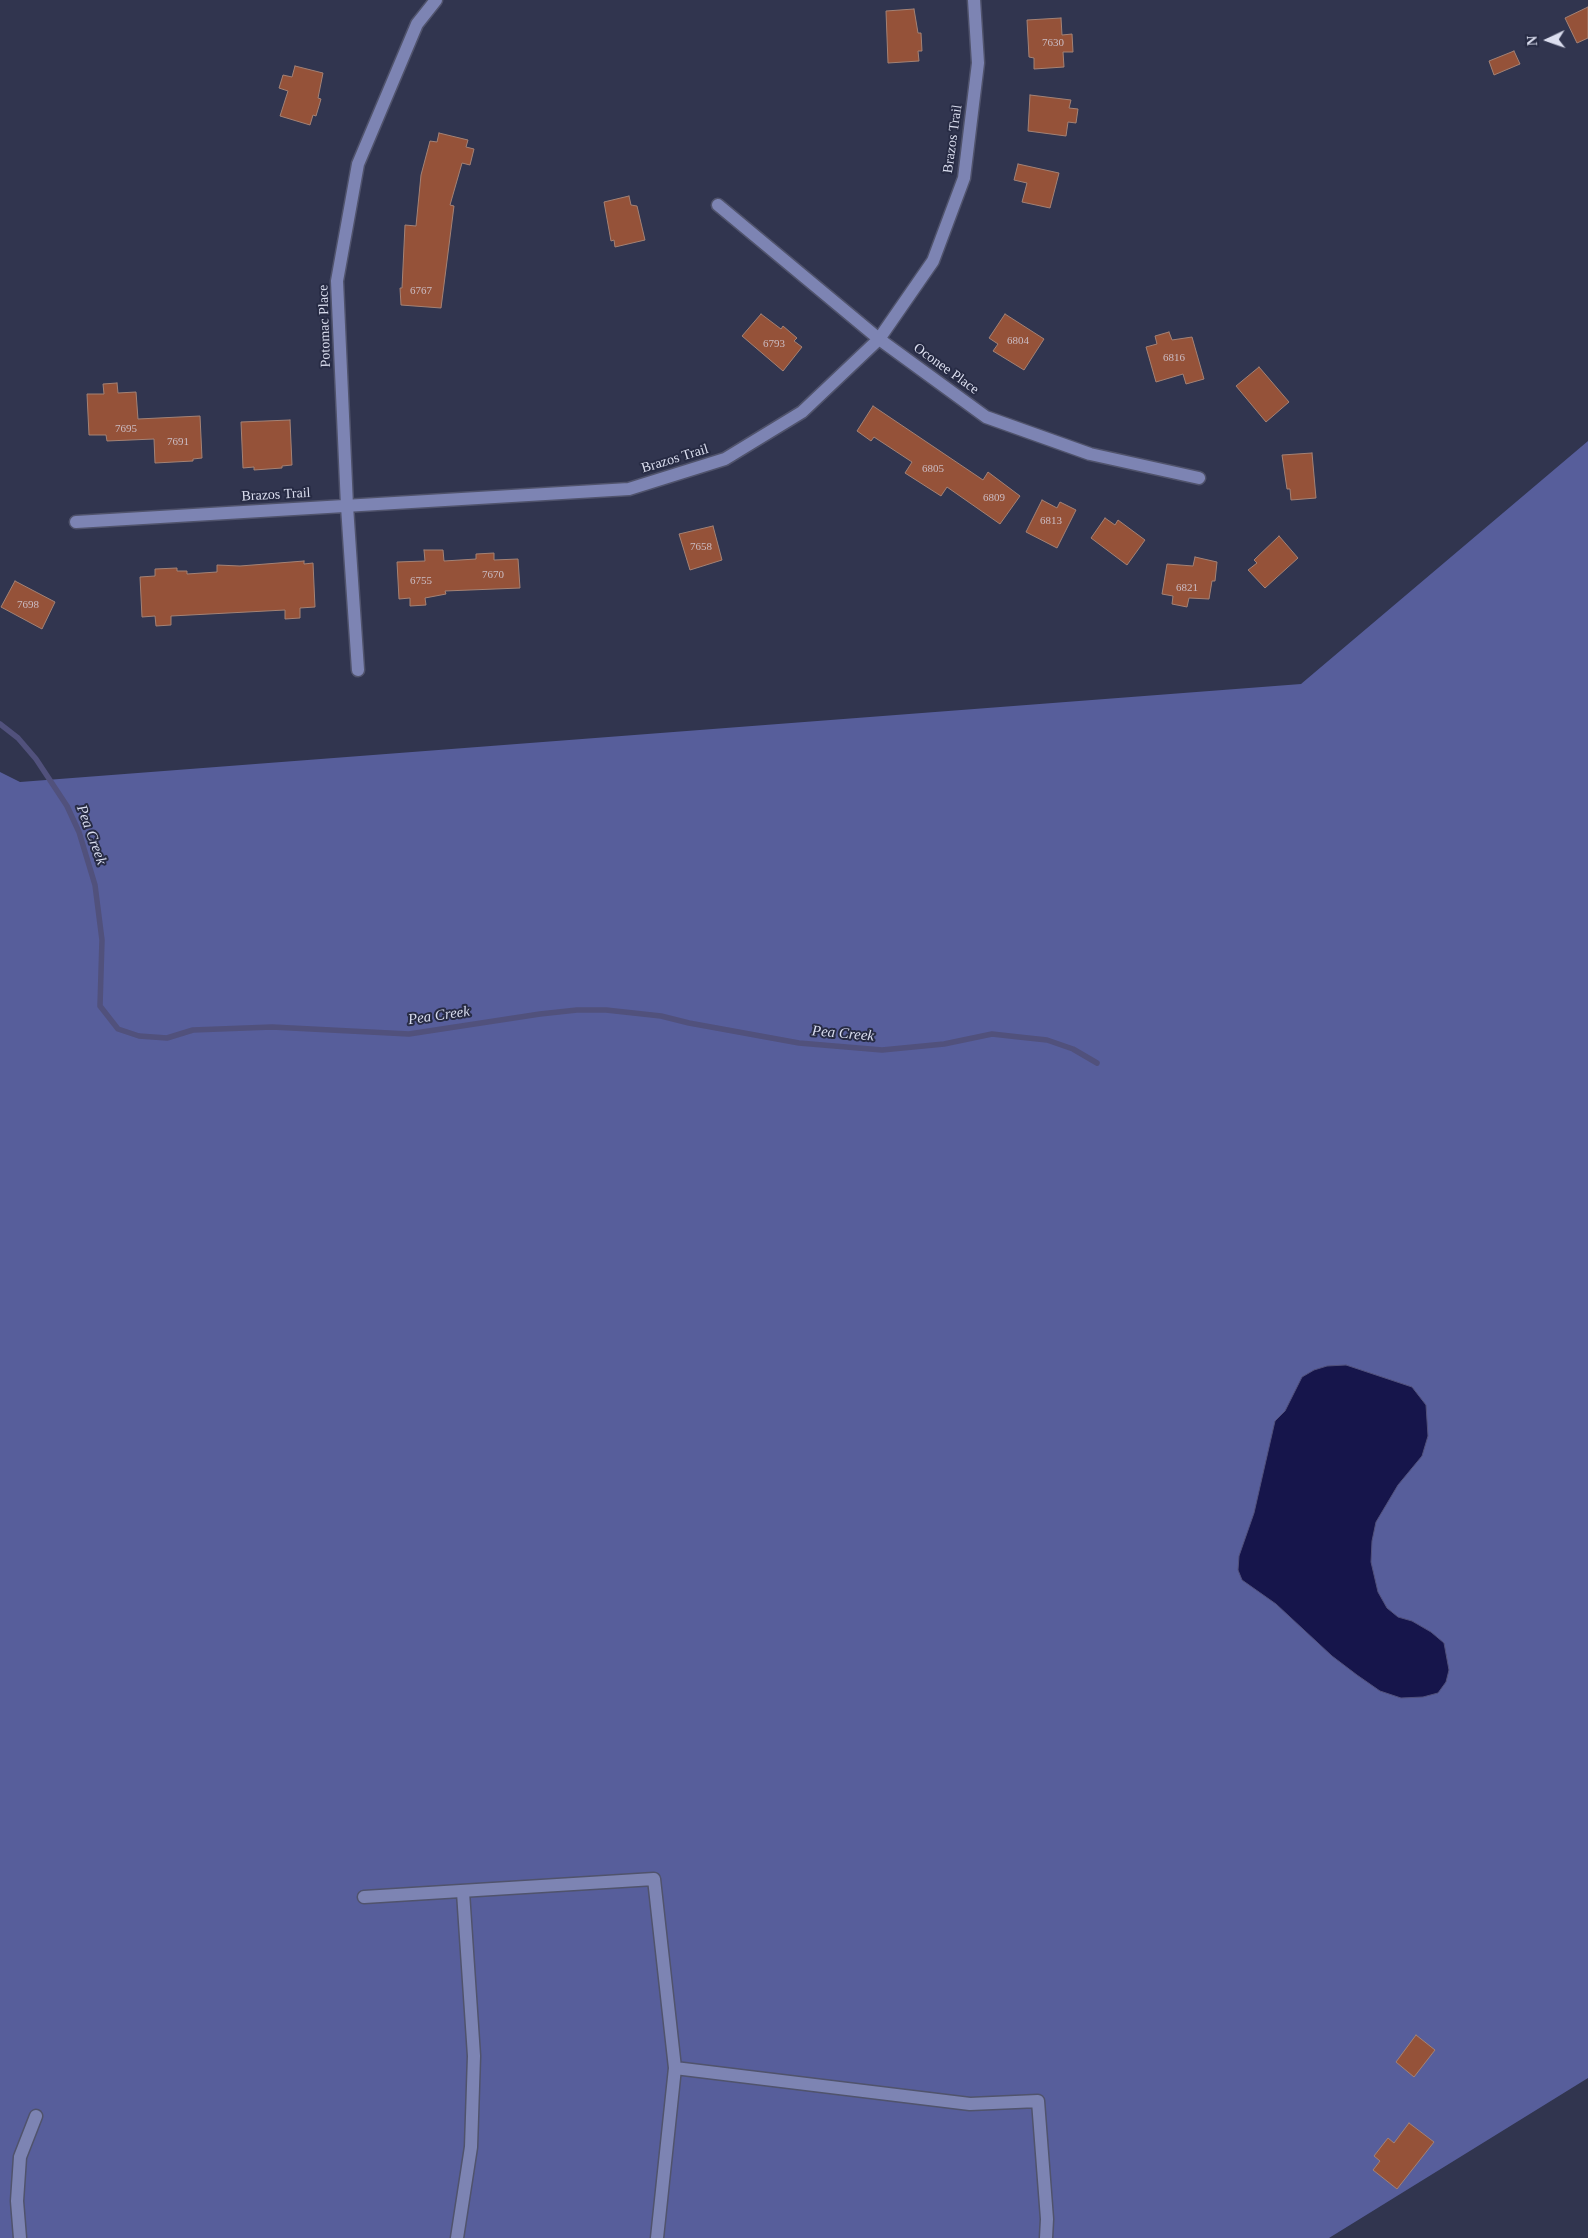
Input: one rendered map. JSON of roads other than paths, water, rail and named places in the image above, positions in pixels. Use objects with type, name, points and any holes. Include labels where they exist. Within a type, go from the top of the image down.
[{"type":"street","name":"Potomac Place","points":[[358,670],[347,506],[339,271],[358,164],[417,24],[436,0]]},
{"type":"street","name":"Brazos Trail","points":[[76,522],[629,489],[725,459],[802,412],[879,339],[933,261],[964,178],[978,63],[974,0]]},
{"type":"street","name":"Oconee Place","points":[[718,205],[879,339],[986,417],[1090,454],[1199,478]]},
{"type":"street","points":[[364,1897],[654,1879],[675,2068],[657,2238]]},
{"type":"street","points":[[457,2238],[471,2147],[474,2056],[463,1892]]},
{"type":"street","points":[[675,2068],[970,2104],[1038,2101],[1047,2219],[1046,2238]]},
{"type":"street","points":[[20,2238],[17,2202],[20,2157],[36,2116]]},
{"type":"waterway","name":"Pea Creek","points":[[0,724],[18,738],[36,759],[67,806],[79,832],[95,885],[102,940],[100,1006],[118,1029],[139,1036],[167,1038],[193,1030],[272,1027],[409,1034],[540,1014],[577,1010],[606,1010],[661,1016],[799,1043],[882,1050],[944,1044],[992,1034],[1047,1040],[1073,1049],[1097,1063]]}]
